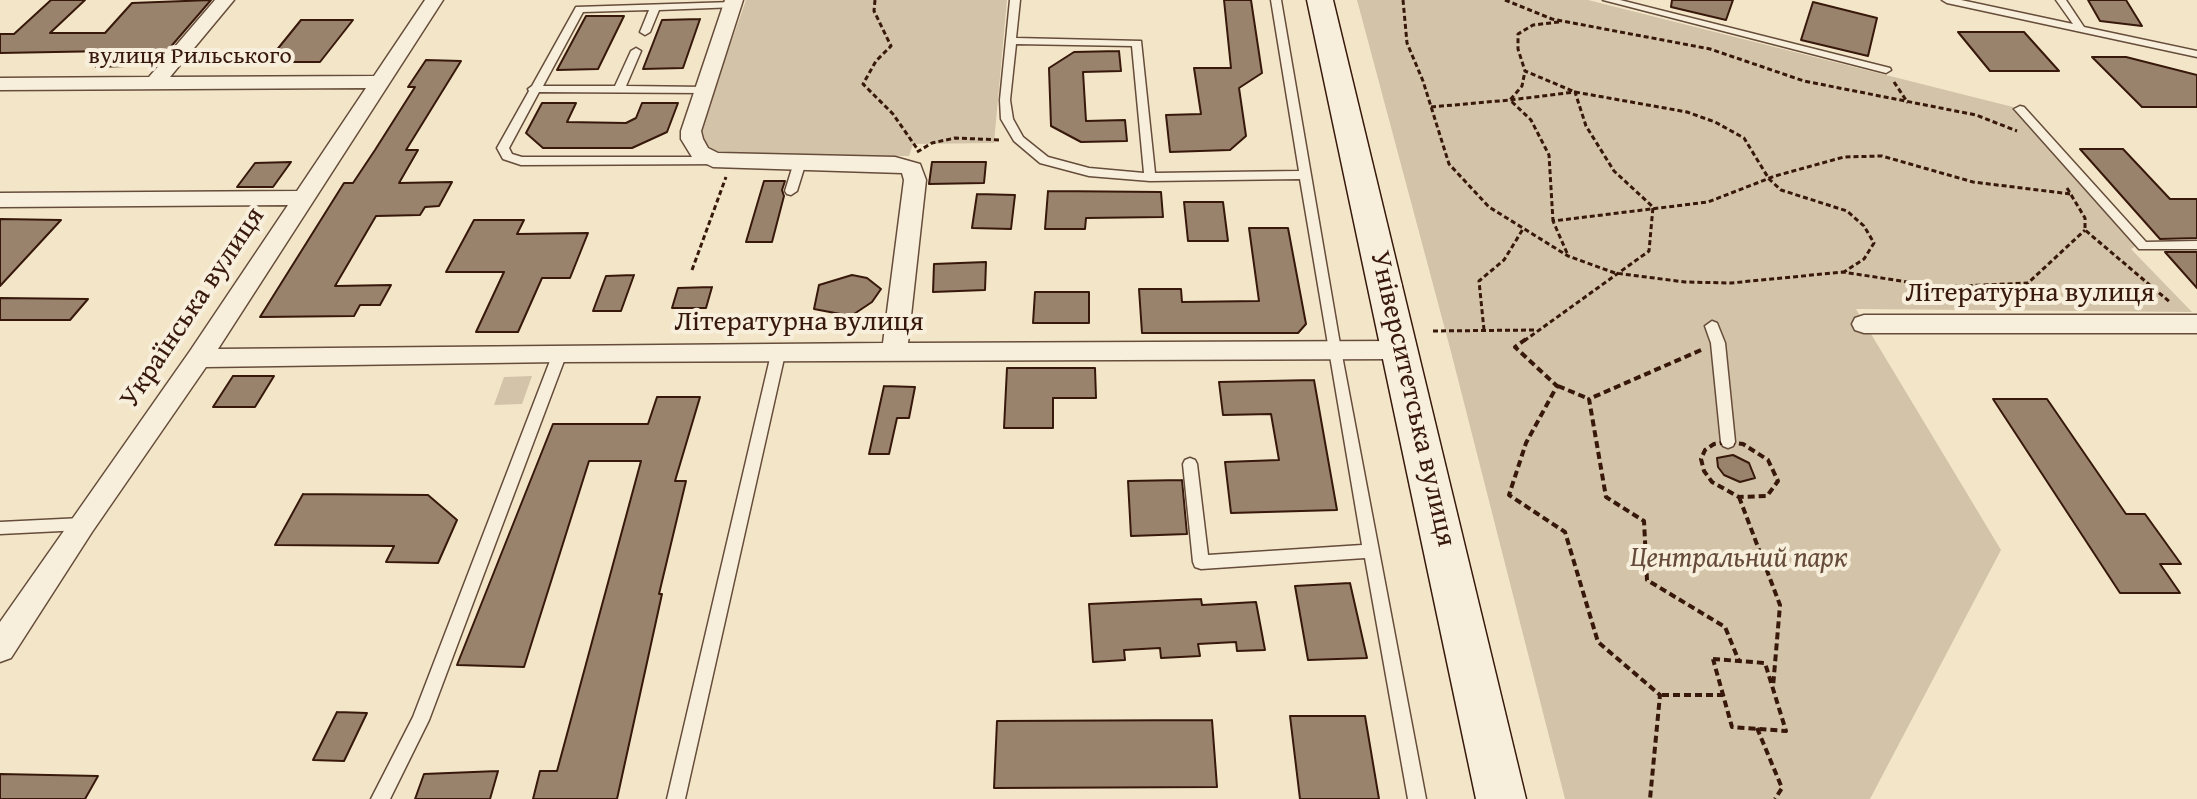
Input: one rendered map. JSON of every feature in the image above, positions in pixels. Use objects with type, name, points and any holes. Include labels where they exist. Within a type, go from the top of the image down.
[{"type":"main road","name":"Університетська вулиця","points":[[1320,0],[1501,799]]},
{"type":"street","points":[[154,84],[225,0]]},
{"type":"street","name":"Українська вулиця","points":[[0,648],[82,524],[199,358],[434,0]]},
{"type":"street","points":[[734,2],[691,131],[692,139],[700,152],[727,164],[800,162],[911,167],[915,180],[894,353]]},
{"type":"street","name":"вулиця Рильського","points":[[0,84],[379,82]]},
{"type":"street","points":[[0,200],[302,198]]},
{"type":"street","name":"Літературна вулиця","points":[[1864,324],[2196,324]]},
{"type":"street","name":"Літературна вулиця","points":[[199,358],[560,353],[1401,350]]},
{"type":"lane","points":[[1015,0],[1006,109],[1011,131],[1044,160],[1059,166],[1150,177],[1305,175]]},
{"type":"lane","points":[[1276,0],[1334,350],[1417,799]]},
{"type":"lane","points":[[1608,0],[1886,70]]},
{"type":"lane","points":[[1947,0],[2197,54]]},
{"type":"lane","points":[[2061,0],[2081,29]]},
{"type":"lane","points":[[727,164],[521,161],[511,158],[503,150],[533,89],[580,9],[734,2]]},
{"type":"lane","points":[[645,32],[656,6]]},
{"type":"lane","points":[[1011,41],[1137,43],[1150,177]]},
{"type":"lane","points":[[619,89],[636,51]]},
{"type":"lane","points":[[533,89],[705,90]]},
{"type":"lane","points":[[2020,109],[2143,246],[2197,245]]},
{"type":"lane","points":[[791,191],[800,162]]},
{"type":"lane","points":[[1712,326],[1718,343],[1728,442]]},
{"type":"lane","points":[[380,799],[420,720],[560,353]]},
{"type":"lane","points":[[676,799],[778,354]]},
{"type":"lane","points":[[1190,464],[1201,562],[1371,551]]},
{"type":"lane","points":[[0,528],[82,524]]},
{"type":"path","points":[[875,0],[874,11],[891,46],[876,61],[863,84],[893,114],[918,150]]},
{"type":"path","points":[[1403,0],[1407,43],[1449,164],[1489,207],[1568,256],[1615,273],[1685,282],[1731,283],[1843,272],[1939,287],[2028,283],[2085,230],[2085,218],[2063,182]]},
{"type":"path","points":[[1505,0],[1565,21],[1710,49],[1804,81],[1991,119],[2022,135]]},
{"type":"path","points":[[1510,100],[1522,86],[1525,71],[1518,49],[1518,34],[1533,25],[1565,21]]},
{"type":"path","points":[[1886,70],[1908,103]]},
{"type":"path","points":[[1525,71],[1575,92],[1687,112],[1715,122],[1744,138],[1769,179],[1781,190],[1847,211],[1864,226],[1874,243],[1864,259],[1843,272]]},
{"type":"path","points":[[1431,107],[1575,92]]},
{"type":"path","points":[[1575,92],[1586,126],[1614,171],[1653,207]]},
{"type":"path","points":[[1510,100],[1531,120],[1549,155],[1553,221],[1568,256]]},
{"type":"path","points":[[895,164],[932,143],[963,137],[1023,144]]},
{"type":"path","points":[[1553,221],[1708,202],[1769,179],[1844,157],[1882,156],[1973,182],[2071,194]]},
{"type":"path","points":[[692,270],[727,164]]},
{"type":"path","points":[[1653,207],[1649,251],[1515,347],[1557,386],[1589,399],[1718,343]]},
{"type":"path","points":[[1484,330],[1479,281],[1504,260],[1523,229]]},
{"type":"path","points":[[2085,230],[2196,324]]},
{"type":"path","points":[[1433,331],[1537,330]]},
{"type":"path","points":[[1557,386],[1526,443],[1509,495],[1565,532],[1598,642],[1660,695],[1723,695]]},
{"type":"path","points":[[1589,399],[1606,497],[1644,521],[1647,580],[1725,627],[1739,661]]},
{"type":"path","points":[[1728,442],[1758,451],[1768,460],[1778,481],[1767,496],[1739,497],[1724,491],[1704,471],[1701,459],[1705,450],[1714,444],[1728,442]]},
{"type":"path","points":[[1739,497],[1780,605],[1773,689]]},
{"type":"path","points":[[1713,659],[1739,661],[1765,663],[1786,731],[1732,727],[1713,659]]},
{"type":"path","points":[[1650,799],[1660,695]]},
{"type":"path","points":[[1757,728],[1782,788],[1775,799]]},
{"type":"green space","points":[[746,0],[1007,0],[994,143],[913,144],[909,156],[729,155],[709,149],[698,136]]},
{"type":"green space","name":"Центральний парк","points":[[1357,0],[1588,0],[2013,107],[2138,245],[2131,249],[2192,312],[1856,309],[2001,550],[1870,799],[1565,799]]},
{"type":"green space","points":[[532,376],[522,404],[494,405],[504,377]]},
{"type":"building","points":[[51,0],[85,0],[50,33],[105,33],[132,3],[211,0],[155,65],[96,67],[110,51],[0,53],[0,34],[14,34]]},
{"type":"building","points":[[1224,0],[1251,0],[1262,73],[1239,88],[1246,136],[1230,150],[1170,152],[1166,115],[1201,114],[1194,68],[1231,68]]},
{"type":"building","points":[[1672,0],[1733,0],[1726,20],[1671,7]]},
{"type":"building","points":[[2088,0],[2126,0],[2142,26],[2100,21]]},
{"type":"building","points":[[1813,2],[1877,18],[1868,56],[1801,40]]},
{"type":"building","points":[[586,16],[624,16],[598,69],[557,70]]},
{"type":"building","points":[[700,19],[683,68],[643,69],[662,20]]},
{"type":"building","points":[[301,20],[353,20],[320,62],[267,62]]},
{"type":"building","points":[[1958,32],[2024,32],[2059,71],[1990,71]]},
{"type":"building","points":[[1119,51],[1121,71],[1083,72],[1086,121],[1125,120],[1127,141],[1081,142],[1051,126],[1049,68],[1074,52]]},
{"type":"building","points":[[2092,57],[2126,57],[2197,75],[2197,107],[2142,107]]},
{"type":"building","points":[[426,60],[461,61],[406,150],[418,150],[399,183],[452,182],[439,206],[425,207],[420,215],[376,216],[335,286],[391,285],[380,305],[360,305],[354,316],[260,317],[344,183],[353,183],[375,150],[415,87],[408,87]]},
{"type":"building","points":[[542,103],[576,103],[567,122],[626,123],[636,118],[642,103],[678,103],[667,132],[632,148],[543,148],[526,133]]},
{"type":"building","points":[[2080,149],[2123,149],[2170,199],[2197,199],[2197,238],[2160,239]]},
{"type":"building","points":[[291,162],[273,187],[237,187],[255,163]]},
{"type":"building","points":[[932,162],[986,162],[984,183],[929,184]]},
{"type":"building","points":[[764,181],[785,181],[772,242],[746,242]]},
{"type":"building","points":[[1048,191],[1161,192],[1163,217],[1086,218],[1085,229],[1045,229]]},
{"type":"building","points":[[977,194],[1015,195],[1011,229],[972,228]]},
{"type":"building","points":[[1184,202],[1223,202],[1228,241],[1188,241]]},
{"type":"building","points":[[0,219],[61,220],[0,286]]},
{"type":"building","points":[[474,220],[524,220],[517,234],[588,233],[570,278],[542,278],[518,332],[476,332],[504,272],[446,272]]},
{"type":"building","points":[[1249,228],[1288,228],[1306,324],[1298,333],[1142,333],[1139,289],[1181,289],[1182,302],[1259,301]]},
{"type":"building","points":[[2165,252],[2197,252],[2197,288]]},
{"type":"building","points":[[986,262],[985,290],[933,292],[934,264]]},
{"type":"building","points":[[634,275],[621,311],[593,311],[606,276]]},
{"type":"building","points":[[852,275],[867,278],[881,289],[872,302],[851,316],[814,309],[819,285]]},
{"type":"building","points":[[712,287],[706,308],[672,308],[678,288]]},
{"type":"building","points":[[1035,292],[1089,292],[1089,323],[1033,323]]},
{"type":"building","points":[[0,298],[88,299],[70,320],[0,320]]},
{"type":"building","points":[[1007,368],[1095,368],[1096,398],[1053,398],[1053,428],[1004,428]]},
{"type":"building","points":[[233,376],[274,376],[255,407],[213,407]]},
{"type":"building","points":[[1314,380],[1337,510],[1231,513],[1225,462],[1279,460],[1271,414],[1223,415],[1219,382]]},
{"type":"building","points":[[884,386],[915,387],[909,418],[897,418],[889,454],[869,454]]},
{"type":"building","points":[[657,397],[700,397],[675,481],[686,481],[659,594],[662,594],[617,799],[533,799],[540,771],[557,771],[641,461],[589,461],[524,667],[457,665],[553,424],[648,424]]},
{"type":"building","points":[[1993,399],[2047,399],[2126,514],[2145,514],[2181,564],[2160,564],[2180,593],[2120,593]]},
{"type":"building","points":[[1733,455],[1749,463],[1755,478],[1740,482],[1724,475],[1718,467],[1717,458]]},
{"type":"building","points":[[1182,480],[1187,534],[1131,536],[1128,481]]},
{"type":"building","points":[[303,494],[428,495],[457,520],[438,563],[386,562],[394,546],[275,545]]},
{"type":"building","points":[[1350,583],[1367,658],[1308,660],[1295,586]]},
{"type":"building","points":[[1201,599],[1202,605],[1256,602],[1265,650],[1237,651],[1236,642],[1198,644],[1200,656],[1161,658],[1160,648],[1124,650],[1125,660],[1093,662],[1089,604]]},
{"type":"building","points":[[337,712],[367,713],[344,761],[313,760]]},
{"type":"building","points":[[1290,716],[1365,716],[1379,799],[1300,799]]},
{"type":"building","points":[[1212,720],[1217,787],[994,788],[997,721]]},
{"type":"building","points":[[498,771],[490,799],[415,799],[424,774]]},
{"type":"building","points":[[0,774],[98,776],[85,799],[0,799]]}]
